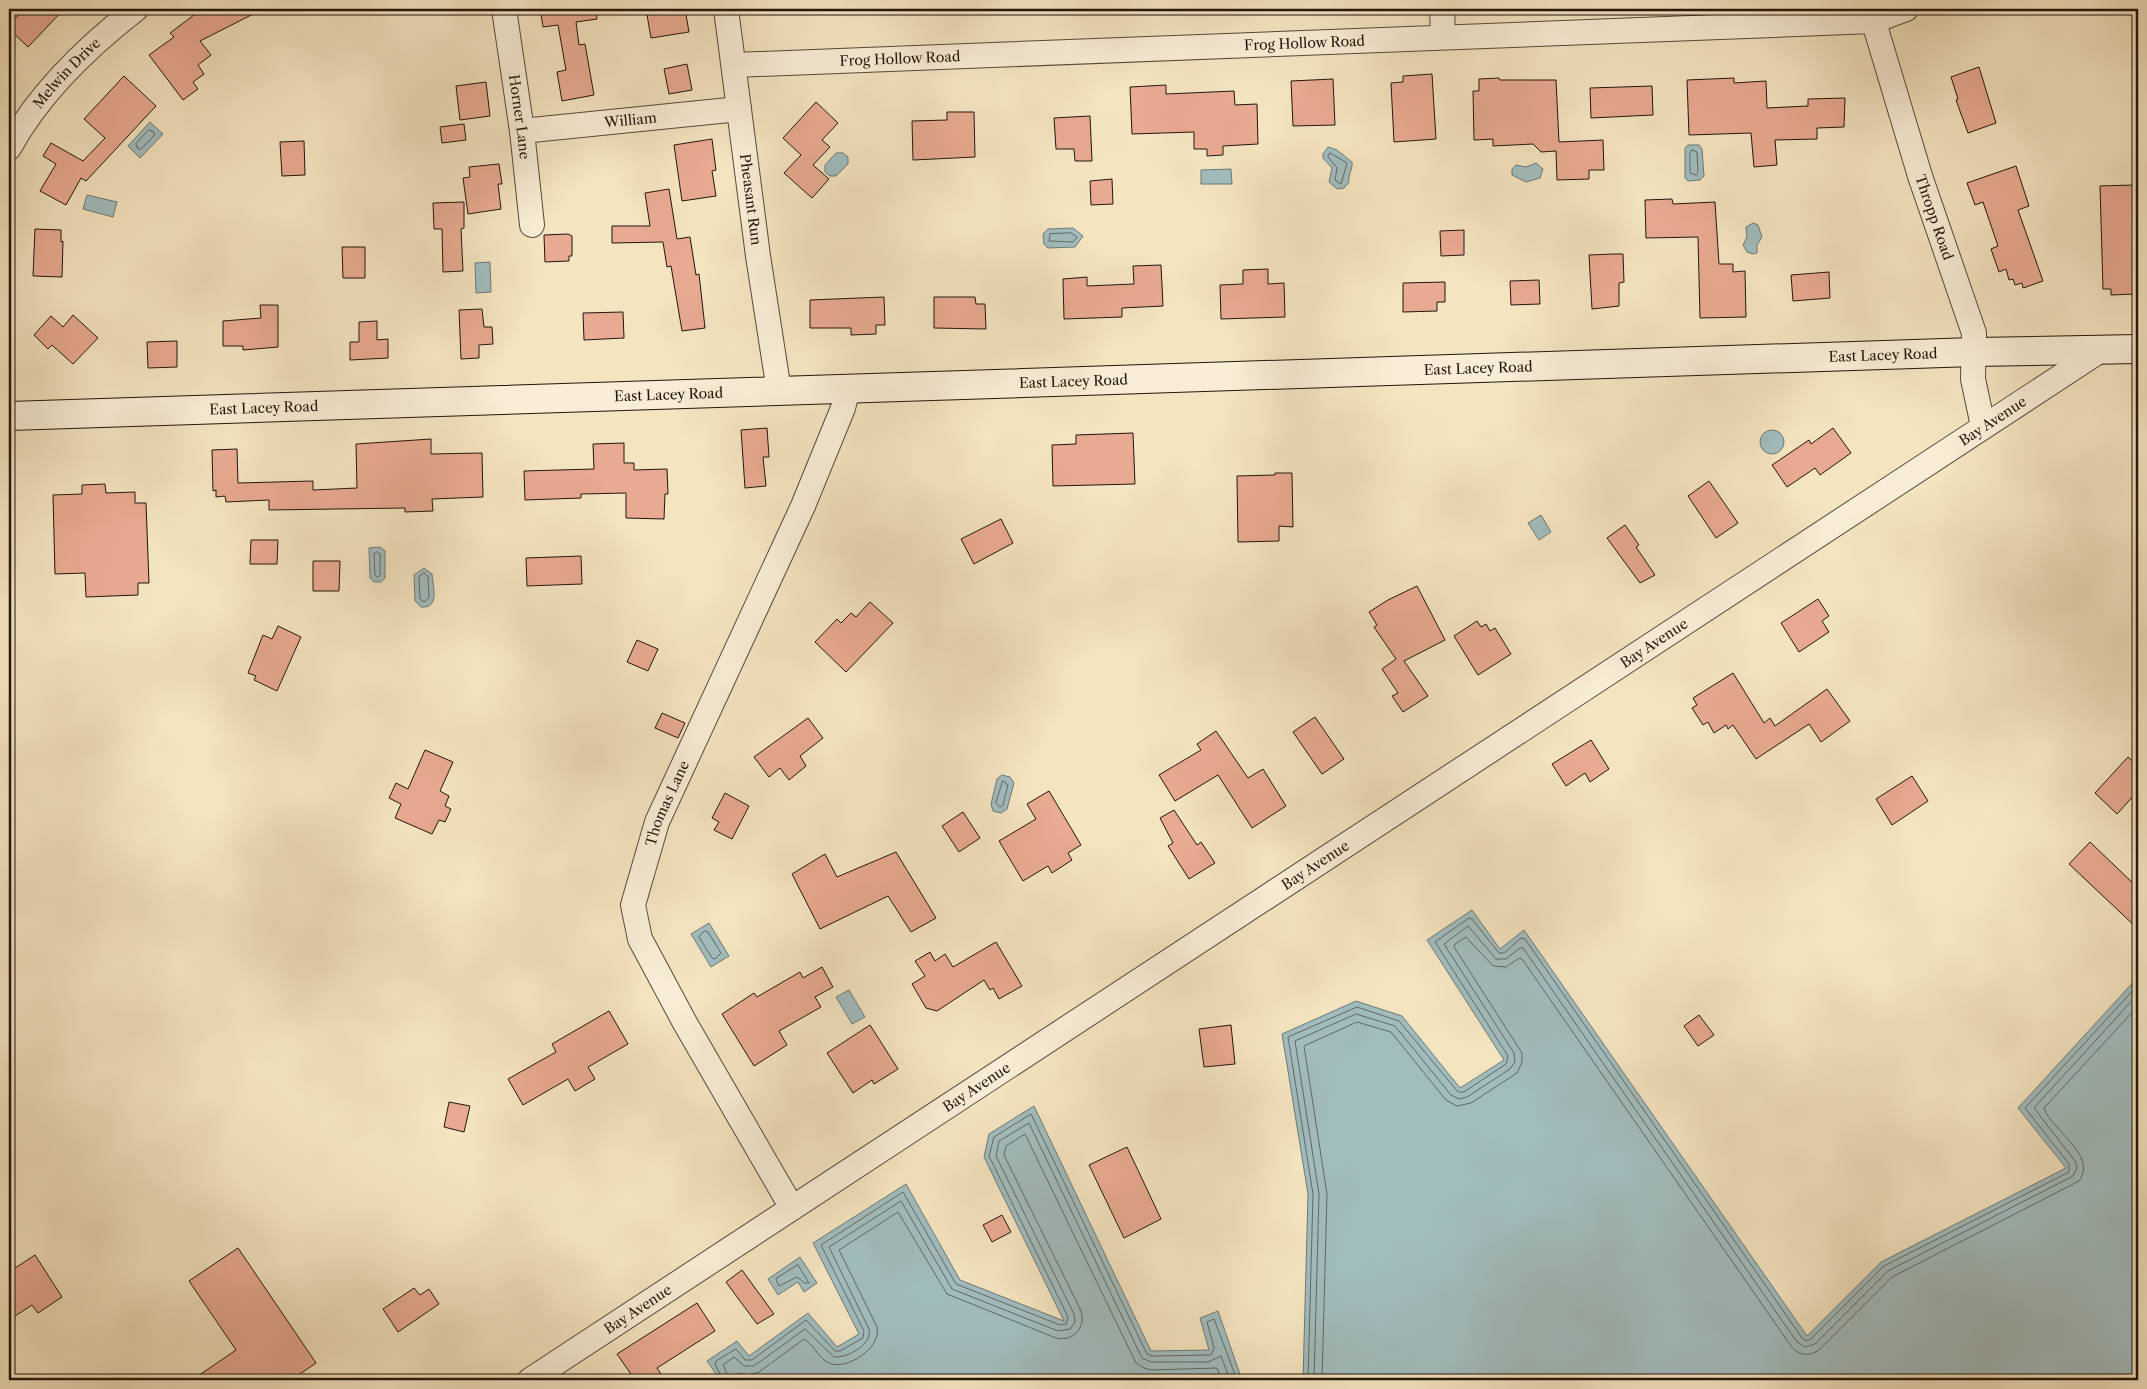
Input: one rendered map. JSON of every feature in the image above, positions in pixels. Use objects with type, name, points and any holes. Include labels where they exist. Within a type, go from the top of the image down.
[{"type":"street","name":"Melwin Drive","points":[[9,148],[52,88],[97,39],[136,9]]},
{"type":"street","name":"Horner Lane","points":[[504,9],[522,131],[532,225]]},
{"type":"street","name":"Pheasant Run","points":[[726,9],[779,391]]},
{"type":"street","points":[[1442,9],[1443,36]]},
{"type":"street","name":"Frog Hollow Road","points":[[734,65],[1443,36],[1872,15],[1906,9]]},
{"type":"street","name":"Thropp Road","points":[[1872,15],[1920,176],[1974,333],[1973,379],[1983,426]]},
{"type":"street","name":"William","points":[[522,131],[739,109]]},
{"type":"street","name":"East Lacey Road","points":[[9,416],[1974,352],[2138,349]]},
{"type":"street","name":"Bay Avenue","points":[[530,1380],[2100,350]]},
{"type":"street","name":"Thomas Lane","points":[[792,1208],[685,1023],[640,939],[634,905],[657,822],[803,506],[843,408],[848,390]]},
{"type":"water","points":[[150,122],[163,134],[140,158],[128,146]]},
{"type":"water","points":[[1688,145],[1699,145],[1702,149],[1704,176],[1700,180],[1688,181],[1685,178],[1685,148]]},
{"type":"water","points":[[1328,147],[1337,150],[1352,162],[1349,182],[1344,188],[1337,189],[1329,182],[1332,168],[1323,158],[1323,154]]},
{"type":"water","points":[[836,153],[843,153],[848,157],[848,164],[836,176],[830,176],[825,172],[825,165]]},
{"type":"water","points":[[1536,163],[1543,169],[1540,178],[1526,182],[1512,175],[1512,169],[1516,165],[1526,167]]},
{"type":"water","points":[[1231,169],[1232,184],[1201,184],[1201,170]]},
{"type":"water","points":[[87,195],[117,202],[113,217],[83,209]]},
{"type":"water","points":[[1753,223],[1758,225],[1762,237],[1757,245],[1757,253],[1753,254],[1747,252],[1743,245],[1747,237],[1746,227]]},
{"type":"water","points":[[1073,228],[1083,236],[1075,247],[1048,248],[1044,244],[1043,234],[1048,229]]},
{"type":"water","points":[[490,262],[491,292],[476,293],[475,263]]},
{"type":"water","points":[[1772,430],[1777,431],[1783,437],[1783,447],[1777,453],[1772,454],[1767,453],[1761,447],[1760,442],[1761,437],[1767,431]]},
{"type":"water","points":[[1541,515],[1551,532],[1539,540],[1528,523]]},
{"type":"water","points":[[380,547],[385,551],[385,578],[381,582],[374,582],[370,578],[369,548]]},
{"type":"water","points":[[424,568],[432,574],[434,596],[431,604],[427,607],[421,607],[415,601],[414,575]]},
{"type":"water","points":[[1002,775],[1010,777],[1014,783],[1007,809],[1001,813],[993,811],[991,804],[997,779]]},
{"type":"water","points":[[1472,910],[1500,949],[1524,930],[1807,1336],[1881,1262],[2066,1168],[2018,1108],[2138,977],[2138,1378],[2134,1380],[1303,1380],[1308,1194],[1282,1034],[1356,1001],[1402,1016],[1460,1088],[1504,1060],[1427,940]]},
{"type":"water","points":[[709,923],[729,956],[711,967],[691,934]]},
{"type":"water","points":[[849,990],[865,1017],[852,1024],[836,997]]},
{"type":"water","points":[[1034,1106],[1151,1351],[1209,1350],[1200,1318],[1218,1311],[1242,1380],[720,1380],[707,1361],[737,1341],[749,1356],[808,1313],[837,1347],[859,1334],[813,1243],[906,1184],[960,1280],[1064,1321],[984,1157],[989,1134]]},
{"type":"water","points":[[800,1257],[817,1283],[804,1292],[798,1282],[778,1295],[768,1279]]},
{"type":"building","points":[[24,9],[64,9],[28,47],[9,29],[9,25]]},
{"type":"building","points":[[202,9],[263,9],[200,41],[211,55],[198,65],[204,74],[193,82],[198,89],[183,100],[149,55],[174,37],[170,33]]},
{"type":"building","points":[[540,9],[596,9],[597,19],[576,22],[579,45],[585,44],[594,95],[562,101],[557,72],[566,70],[558,25],[543,27]]},
{"type":"building","points":[[685,9],[689,32],[651,38],[647,15]]},
{"type":"building","points":[[687,64],[692,90],[669,94],[664,69]]},
{"type":"building","points":[[1979,67],[1996,123],[1968,133],[1956,100],[1958,99],[1951,77]]},
{"type":"building","points":[[1432,74],[1436,139],[1394,142],[1391,83],[1403,82],[1403,76]]},
{"type":"building","points":[[124,76],[156,106],[86,181],[81,178],[66,205],[40,191],[56,164],[43,156],[51,143],[83,161],[105,138],[84,119]]},
{"type":"building","points":[[1499,78],[1500,80],[1556,80],[1559,142],[1603,140],[1604,170],[1589,170],[1589,179],[1557,180],[1556,151],[1541,152],[1533,144],[1493,146],[1493,139],[1474,140],[1473,91],[1479,91],[1479,79]]},
{"type":"building","points":[[1734,78],[1734,83],[1766,81],[1767,108],[1808,106],[1808,99],[1845,98],[1844,127],[1817,128],[1817,139],[1775,140],[1777,165],[1754,167],[1751,133],[1689,135],[1687,80]]},
{"type":"building","points":[[1333,79],[1335,125],[1293,126],[1291,81]]},
{"type":"building","points":[[486,82],[490,116],[460,120],[456,86]]},
{"type":"building","points":[[1166,85],[1166,94],[1234,91],[1235,105],[1257,104],[1258,144],[1223,146],[1223,155],[1207,156],[1207,149],[1194,149],[1194,132],[1132,134],[1130,87]]},
{"type":"building","points":[[1652,86],[1653,115],[1591,118],[1590,88]]},
{"type":"building","points":[[816,102],[838,123],[822,140],[830,147],[813,165],[829,179],[812,198],[784,173],[801,155],[783,138]]},
{"type":"building","points":[[947,112],[974,112],[975,157],[913,160],[912,121],[947,120]]},
{"type":"building","points":[[1090,116],[1092,161],[1075,161],[1074,149],[1056,149],[1054,118]]},
{"type":"building","points":[[464,124],[466,140],[442,143],[440,127]]},
{"type":"building","points":[[712,139],[716,170],[712,171],[716,196],[682,201],[674,145]]},
{"type":"building","points":[[304,141],[305,175],[282,176],[280,142]]},
{"type":"building","points":[[499,164],[502,184],[498,184],[501,209],[468,214],[463,178],[470,177],[469,167]]},
{"type":"building","points":[[2016,166],[2029,206],[2018,210],[2043,281],[2023,288],[2022,283],[2015,285],[2013,279],[2009,280],[2006,269],[1999,272],[1991,249],[1998,246],[1983,202],[1975,205],[1967,183]]},
{"type":"building","points":[[1112,179],[1113,204],[1091,205],[1090,181]]},
{"type":"building","points":[[2133,185],[2135,248],[2138,248],[2138,288],[2135,288],[2135,294],[2111,295],[2111,289],[2103,289],[2100,186]]},
{"type":"building","points":[[669,189],[677,239],[690,237],[696,275],[699,274],[705,328],[682,331],[671,266],[667,267],[663,242],[612,243],[612,226],[650,226],[645,193]]},
{"type":"building","points":[[1672,199],[1673,204],[1715,202],[1719,264],[1733,264],[1733,272],[1745,271],[1746,317],[1700,318],[1698,237],[1646,238],[1645,200]]},
{"type":"building","points":[[464,202],[464,228],[461,229],[463,271],[443,272],[442,229],[434,229],[433,203]]},
{"type":"building","points":[[35,229],[61,230],[61,242],[63,241],[62,277],[33,276]]},
{"type":"building","points":[[1464,230],[1464,255],[1441,256],[1440,231]]},
{"type":"building","points":[[568,234],[572,236],[572,256],[569,256],[569,261],[545,262],[544,235]]},
{"type":"building","points":[[342,247],[365,247],[365,278],[343,278]]},
{"type":"building","points":[[1623,254],[1624,282],[1619,283],[1619,306],[1592,309],[1589,255]]},
{"type":"building","points":[[1161,265],[1163,306],[1122,308],[1122,317],[1064,319],[1063,279],[1087,277],[1087,286],[1134,284],[1133,266]]},
{"type":"building","points":[[1268,269],[1268,284],[1284,283],[1285,317],[1221,319],[1220,285],[1243,284],[1243,270]]},
{"type":"building","points":[[1829,272],[1830,298],[1793,301],[1791,275]]},
{"type":"building","points":[[1539,280],[1540,304],[1511,305],[1510,281]]},
{"type":"building","points":[[1445,282],[1445,302],[1437,302],[1437,311],[1403,312],[1403,283]]},
{"type":"building","points":[[884,297],[885,325],[876,325],[876,334],[851,335],[851,328],[810,328],[810,300]]},
{"type":"building","points":[[934,297],[975,297],[976,304],[985,304],[986,329],[934,328]]},
{"type":"building","points":[[260,305],[278,305],[278,347],[243,350],[243,346],[223,346],[223,321],[261,318]]},
{"type":"building","points":[[482,309],[484,327],[492,327],[493,344],[479,345],[479,358],[461,359],[459,310]]},
{"type":"building","points":[[623,312],[624,338],[584,340],[583,313]]},
{"type":"building","points":[[73,315],[98,338],[73,364],[52,345],[48,349],[34,335],[51,316],[63,327]]},
{"type":"building","points":[[377,321],[377,340],[388,339],[388,358],[350,360],[350,342],[359,342],[359,322]]},
{"type":"building","points":[[177,341],[177,367],[148,368],[147,342]]},
{"type":"building","points":[[767,428],[769,457],[763,457],[766,486],[745,488],[741,430]]},
{"type":"building","points":[[1833,428],[1851,453],[1820,475],[1815,468],[1787,487],[1772,465],[1809,440],[1811,444]]},
{"type":"building","points":[[1133,433],[1135,484],[1053,486],[1052,445],[1076,444],[1076,435]]},
{"type":"building","points":[[431,439],[431,454],[482,453],[483,497],[432,499],[433,511],[405,512],[405,508],[269,510],[269,500],[226,502],[225,496],[216,497],[216,490],[213,491],[212,450],[237,449],[238,483],[313,481],[313,490],[357,488],[356,444]]},
{"type":"building","points":[[624,443],[624,463],[634,463],[634,470],[667,469],[668,494],[665,494],[664,519],[626,518],[626,493],[581,494],[581,498],[525,500],[524,471],[594,469],[593,444]]},
{"type":"building","points":[[1275,473],[1292,473],[1293,527],[1279,526],[1279,541],[1238,542],[1237,476],[1275,475]]},
{"type":"building","points":[[1709,481],[1738,523],[1716,538],[1688,496]]},
{"type":"building","points":[[105,484],[106,493],[135,492],[135,503],[146,503],[149,583],[138,583],[138,595],[86,597],[85,573],[55,574],[53,495],[82,494],[82,485]]},
{"type":"building","points":[[1001,519],[1013,543],[974,564],[961,539]]},
{"type":"building","points":[[1625,525],[1639,545],[1636,547],[1655,575],[1640,583],[1607,538]]},
{"type":"building","points":[[251,540],[278,540],[277,564],[250,564]]},
{"type":"building","points":[[581,556],[582,584],[527,586],[526,558]]},
{"type":"building","points":[[313,561],[340,561],[339,591],[313,591]]},
{"type":"building","points":[[1417,586],[1445,640],[1404,661],[1428,696],[1403,712],[1392,696],[1398,693],[1382,669],[1396,659],[1374,627],[1377,625],[1369,612],[1388,600]]},
{"type":"building","points":[[1818,599],[1829,616],[1822,621],[1829,632],[1799,652],[1781,623]]},
{"type":"building","points":[[870,602],[893,623],[846,672],[815,642],[837,619],[841,623],[851,613],[856,617]]},
{"type":"building","points":[[1477,621],[1481,627],[1486,624],[1490,631],[1495,628],[1511,654],[1478,675],[1454,636]]},
{"type":"building","points":[[278,626],[301,637],[277,691],[254,680],[256,676],[248,673],[263,635],[272,639]]},
{"type":"building","points":[[637,640],[658,649],[648,671],[627,662]]},
{"type":"building","points":[[1733,673],[1764,723],[1770,718],[1775,726],[1827,689],[1850,721],[1821,742],[1809,724],[1756,759],[1733,725],[1728,729],[1726,725],[1714,733],[1708,722],[1703,725],[1692,708],[1697,705],[1693,698]]},
{"type":"building","points":[[662,713],[685,723],[678,738],[655,728]]},
{"type":"building","points":[[1315,717],[1344,759],[1322,774],[1293,732]]},
{"type":"building","points":[[808,718],[823,738],[800,756],[806,766],[789,780],[780,768],[769,777],[754,757]]},
{"type":"building","points":[[1216,731],[1248,778],[1263,769],[1286,806],[1252,828],[1218,775],[1175,801],[1159,775],[1201,750],[1197,744]]},
{"type":"building","points":[[1591,740],[1609,769],[1590,782],[1585,773],[1566,786],[1552,764]]},
{"type":"building","points":[[425,750],[453,762],[440,791],[449,796],[445,806],[451,809],[445,822],[439,820],[432,834],[395,818],[401,804],[389,798],[396,783],[408,789]]},
{"type":"building","points":[[2128,757],[2138,766],[2138,791],[2117,814],[2095,793]]},
{"type":"building","points":[[1912,776],[1928,801],[1892,825],[1876,799]]},
{"type":"building","points":[[1049,791],[1081,845],[1068,853],[1072,860],[1052,873],[1048,866],[1023,881],[999,841],[1036,819],[1027,804]]},
{"type":"building","points":[[725,793],[749,806],[732,839],[714,830],[719,822],[712,818]]},
{"type":"building","points":[[1174,810],[1197,845],[1201,842],[1215,863],[1189,879],[1168,846],[1173,843],[1160,818]]},
{"type":"building","points":[[963,812],[980,838],[959,852],[942,826]]},
{"type":"building","points":[[2090,842],[2138,888],[2138,929],[2069,864]]},
{"type":"building","points":[[896,852],[936,918],[911,932],[888,896],[820,929],[792,874],[825,854],[837,877]]},
{"type":"building","points":[[996,942],[1022,986],[999,999],[993,988],[990,990],[984,980],[937,1011],[926,1008],[912,984],[925,976],[915,961],[930,952],[935,961],[945,954],[953,967]]},
{"type":"building","points":[[822,967],[833,987],[815,997],[821,1007],[779,1031],[787,1045],[754,1066],[722,1014],[754,993],[757,997],[800,972],[803,978]]},
{"type":"building","points":[[609,1011],[628,1044],[588,1067],[595,1079],[575,1091],[568,1079],[523,1105],[508,1079],[556,1052],[552,1044]]},
{"type":"building","points":[[1699,1015],[1714,1035],[1698,1046],[1684,1026]]},
{"type":"building","points":[[870,1025],[898,1069],[874,1084],[872,1080],[853,1093],[827,1053]]},
{"type":"building","points":[[1231,1025],[1235,1064],[1204,1067],[1199,1029]]},
{"type":"building","points":[[449,1102],[470,1106],[464,1132],[444,1127]]},
{"type":"building","points":[[1127,1147],[1161,1219],[1124,1238],[1089,1165]]},
{"type":"building","points":[[1002,1215],[1011,1232],[992,1242],[983,1225]]},
{"type":"building","points":[[238,1248],[316,1363],[291,1380],[192,1380],[236,1350],[189,1281]]},
{"type":"building","points":[[35,1255],[62,1297],[38,1313],[32,1305],[9,1320],[9,1272]]},
{"type":"building","points":[[742,1270],[774,1314],[757,1324],[726,1282]]},
{"type":"building","points":[[414,1288],[420,1295],[429,1289],[439,1304],[398,1332],[383,1309]]},
{"type":"building","points":[[697,1303],[715,1331],[657,1368],[665,1380],[635,1380],[617,1354]]}]
